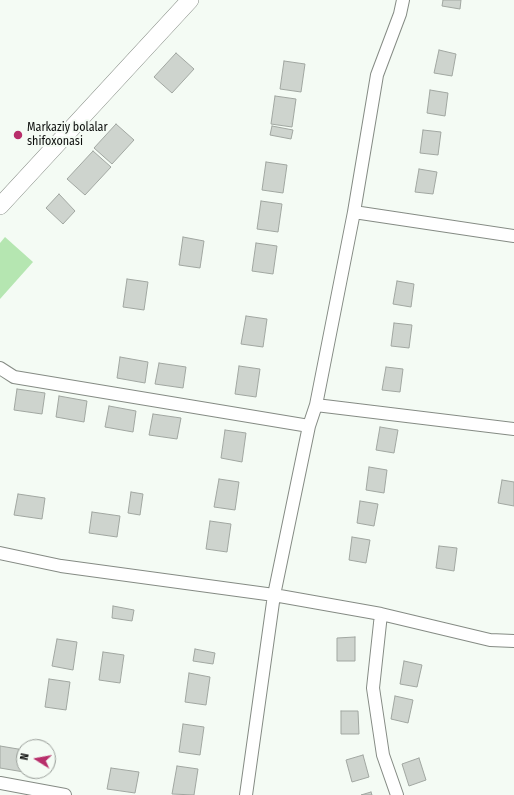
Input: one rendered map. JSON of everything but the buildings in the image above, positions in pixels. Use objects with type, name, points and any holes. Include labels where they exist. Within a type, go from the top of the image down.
[{"type":"street","points":[[0,206],[190,0]]},
{"type":"street","points":[[246,795],[274,594],[309,426],[316,405],[354,212],[377,76],[400,14],[403,0]]},
{"type":"street","points":[[354,212],[514,236]]},
{"type":"street","points":[[0,368],[14,376],[309,426]]},
{"type":"street","points":[[316,405],[514,429]]},
{"type":"street","points":[[0,553],[62,566],[274,594],[381,614],[490,640],[514,641]]},
{"type":"street","points":[[381,614],[374,688],[383,755],[397,795]]},
{"type":"street","points":[[0,783],[65,795]]},
{"type":"green space","points":[[5,237],[33,262],[0,299],[0,243]]},
{"type":"place","name":"Markaziy bolalar shifoxonasi","points":[[18,135]]}]
